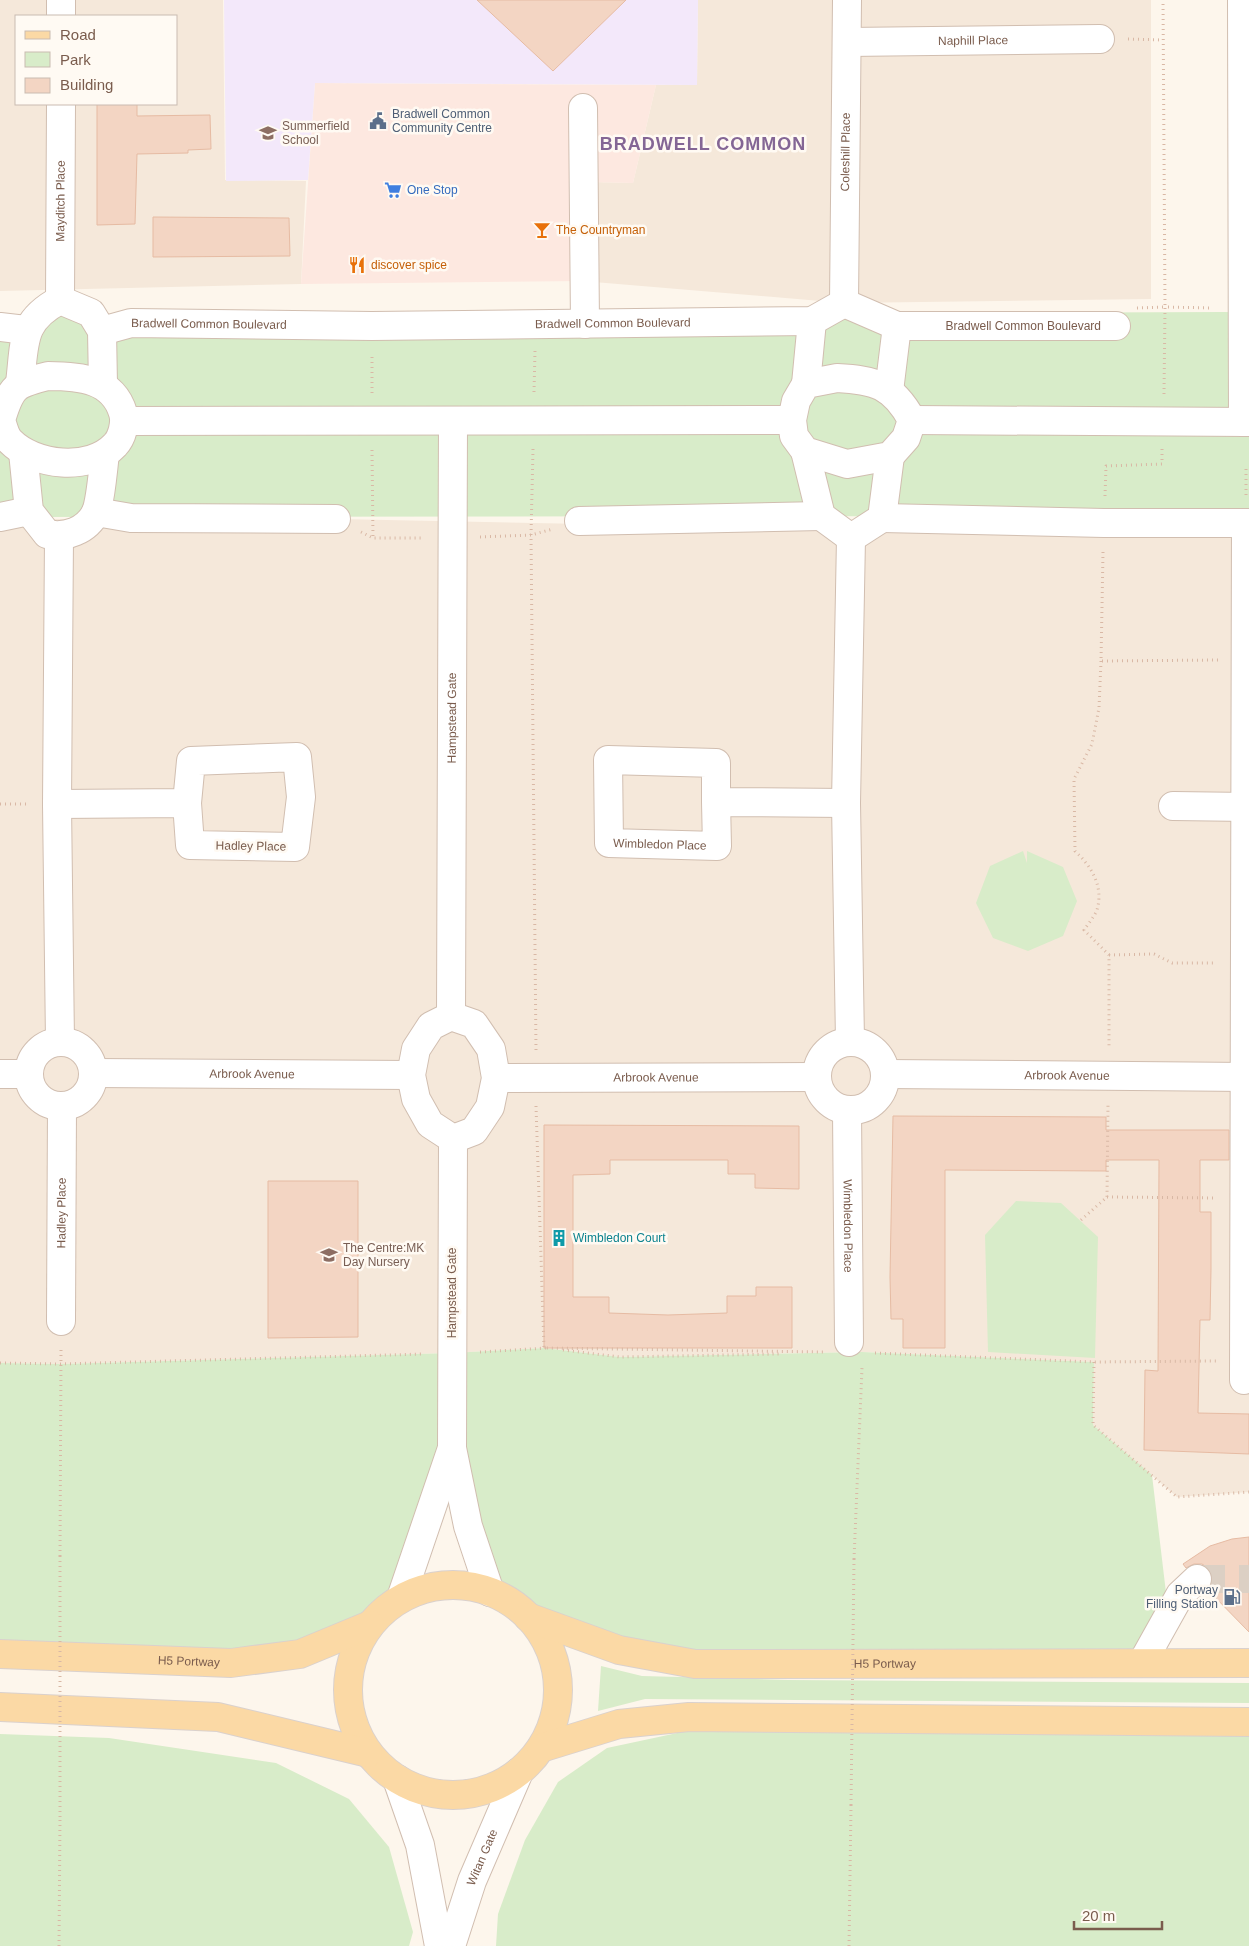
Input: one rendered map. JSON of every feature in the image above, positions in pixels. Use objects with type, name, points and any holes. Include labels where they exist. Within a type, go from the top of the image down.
[{"type":"main road","points":[[460,1585],[490,1592],[511,1602],[528,1617],[548,1646],[558,1680],[555,1716],[541,1748],[519,1772],[491,1788],[459,1795],[427,1792],[397,1779],[368,1753],[352,1723],[347,1689],[353,1655],[370,1625],[384,1610],[401,1598],[430,1587],[460,1585]]},
{"type":"main road","name":"H5 Portway","points":[[528,1617],[619,1650],[695,1664],[1249,1663]]},
{"type":"main road","name":"H5 Portway","points":[[0,1654],[231,1663],[300,1654],[370,1625]]},
{"type":"main road","points":[[0,1707],[218,1717],[368,1753]]},
{"type":"main road","points":[[541,1748],[619,1724],[689,1717],[1249,1722]]},
{"type":"street","points":[[61,0],[61,15]]},
{"type":"street","name":"Coleshill Place","points":[[844,303],[847,0]]},
{"type":"street","points":[[912,420],[1246,422],[1242,309],[1242,0]]},
{"type":"street","name":"Naphill Place","points":[[847,42],[1100,39]]},
{"type":"street","name":"Mayditch Place","points":[[60,300],[61,105]]},
{"type":"street","points":[[583,108],[585,324]]},
{"type":"street","points":[[20,383],[48,376],[76,376],[103,385],[120,402],[126,421],[117,444],[105,454],[86,460],[63,462],[42,459],[23,452],[8,439],[0,420],[5,405],[20,383],[13,329],[60,300],[91,313],[102,331],[103,385]]},
{"type":"street","name":"Bradwell Common Boulevard","points":[[102,331],[131,323],[372,326],[812,321],[844,303],[897,326],[1126,317]]},
{"type":"street","points":[[812,321],[806,384],[796,401],[792,420],[794,436],[805,452],[821,516]]},
{"type":"street","points":[[889,391],[897,326]]},
{"type":"street","points":[[806,384],[837,378],[866,379],[889,391],[903,402],[912,420],[906,438],[890,456],[882,518]]},
{"type":"street","points":[[126,421],[533,422],[792,420]]},
{"type":"street","name":"Hampstead Gate","points":[[451,1016],[453,422]]},
{"type":"street","points":[[23,452],[29,511],[47,534],[59,537],[79,531],[96,512],[105,454]]},
{"type":"street","points":[[805,452],[847,464],[890,456]]},
{"type":"street","points":[[0,516],[29,511]]},
{"type":"street","points":[[96,512],[131,518],[336,519]]},
{"type":"street","points":[[579,522],[821,516],[851,538]]},
{"type":"street","points":[[851,538],[882,518],[1104,523],[1248,523],[1245,660],[1247,807],[1244,963],[1246,1077],[1244,1370]]},
{"type":"street","points":[[59,537],[57,804],[60,1042]]},
{"type":"street","points":[[850,1041],[846,803],[851,538]]},
{"type":"street","name":"Hadley Place","points":[[297,757],[301,797],[295,847],[190,845],[186,803],[191,761],[297,757]]},
{"type":"street","name":"Wimbledon Place","points":[[608,760],[716,763],[716,802],[717,846],[610,843],[608,760]]},
{"type":"street","points":[[716,802],[846,803]]},
{"type":"street","points":[[57,804],[186,803]]},
{"type":"street","points":[[1173,806],[1247,807]]},
{"type":"street","points":[[451,1016],[474,1024],[491,1049],[496,1078],[490,1107],[474,1131],[453,1139],[430,1124],[416,1098],[411,1075],[416,1049],[431,1026],[451,1016]]},
{"type":"street","points":[[850,1041],[868,1046],[877,1053],[883,1063],[885,1074],[883,1089],[875,1101],[862,1109],[847,1111],[835,1107],[825,1100],[818,1090],[816,1077],[818,1065],[824,1054],[833,1046],[850,1041]]},
{"type":"street","points":[[60,1042],[74,1046],[86,1054],[93,1073],[87,1092],[81,1099],[62,1106],[43,1100],[30,1084],[29,1074],[30,1064],[42,1048],[60,1042]]},
{"type":"street","name":"Arbrook Avenue","points":[[93,1073],[411,1075]]},
{"type":"street","points":[[0,1074],[29,1074]]},
{"type":"street","name":"Arbrook Avenue","points":[[885,1074],[1246,1077]]},
{"type":"street","name":"Arbrook Avenue","points":[[496,1078],[816,1077]]},
{"type":"street","name":"Hadley Place","points":[[61,1321],[62,1106]]},
{"type":"street","name":"Wimbledon Place","points":[[847,1111],[849,1352]]},
{"type":"street","name":"Hampstead Gate","points":[[453,1139],[452,1448],[468,1526],[490,1592]]},
{"type":"street","name":"Hampstead Gate","points":[[401,1598],[452,1448]]},
{"type":"street","points":[[1142,1663],[1180,1595],[1197,1579]]},
{"type":"street","name":"Witan Gate","points":[[451,1946],[472,1881],[519,1772]]},
{"type":"street","points":[[397,1779],[420,1844],[439,1946]]},
{"type":"path","points":[[1162,0],[1164,400]]},
{"type":"path","points":[[1100,39],[1163,40]]},
{"type":"path","points":[[1126,317],[1165,307],[1242,309]]},
{"type":"path","points":[[536,323],[531,535],[537,1077],[544,1348]]},
{"type":"path","points":[[1162,464],[1106,466],[1099,708],[1092,744],[1074,780],[1075,851],[1088,863],[1098,886],[1096,910],[1084,930],[1109,955],[1154,954],[1172,963],[1244,963]]},
{"type":"path","points":[[1101,661],[1245,660]]},
{"type":"path","points":[[1108,1197],[1244,1199]]},
{"type":"path","points":[[59,1946],[61,1321]]},
{"type":"path","points":[[544,1348],[620,1356],[849,1352]]},
{"type":"path","points":[[0,1363],[60,1364],[452,1353],[544,1348],[849,1352],[1244,1370]]},
{"type":"path","points":[[849,1352],[854,1559],[849,1946]]},
{"type":"path","points":[[1094,1362],[1093,1425],[1177,1497],[1249,1492]]},
{"type":"shaded area","points":[[0,0],[223,0],[225,180],[306,181],[301,284],[0,291]]},
{"type":"shaded area","name":"Summerfield School","points":[[224,0],[698,0],[697,85],[315,83],[308,180],[226,181]]},
{"type":"shaded area","points":[[698,0],[1151,0],[1151,299],[844,303],[582,281],[592,182],[633,183],[656,85],[697,85]]},
{"type":"shaded area","points":[[315,83],[656,85],[633,183],[592,182],[582,281],[301,284]]},
{"type":"shaded area","points":[[0,519],[337,519],[1249,537],[1249,1492],[1177,1497],[1093,1425],[1094,1362],[862,1352],[620,1357],[544,1348],[452,1353],[60,1364],[0,1363]]},
{"type":"green space","points":[[1249,313],[1249,519],[821,516],[0,517],[0,316]]},
{"type":"green space","points":[[1023,851],[1027,863],[1027,851],[1063,867],[1077,901],[1063,936],[1028,951],[993,938],[976,903],[990,866]]},
{"type":"green space","points":[[1016,1201],[1061,1203],[1098,1237],[1095,1358],[988,1352],[985,1235]]},
{"type":"green space","points":[[544,1348],[620,1357],[862,1352],[1094,1362],[1093,1425],[1152,1475],[1169,1618],[1142,1663],[695,1664],[528,1617],[511,1602],[490,1592],[453,1449],[401,1598],[384,1610],[370,1625],[300,1654],[0,1654],[0,1363],[60,1364],[452,1353]]},
{"type":"green space","points":[[601,1666],[642,1676],[788,1680],[1249,1683],[1249,1703],[645,1699],[598,1711]]},
{"type":"green space","points":[[781,1731],[1249,1736],[1249,1946],[496,1946],[498,1914],[525,1840],[558,1782],[607,1748],[682,1732]]},
{"type":"green space","points":[[0,1734],[109,1738],[276,1763],[349,1799],[389,1847],[413,1932],[409,1946],[0,1946]]},
{"type":"building","points":[[477,0],[626,0],[553,71]]},
{"type":"building","points":[[97,105],[137,105],[137,116],[210,115],[211,149],[188,150],[188,153],[137,154],[135,224],[97,225]]},
{"type":"building","points":[[153,217],[289,218],[290,256],[153,257]]},
{"type":"building","points":[[893,1116],[1106,1117],[1106,1130],[1229,1130],[1229,1160],[1200,1160],[1200,1212],[1211,1212],[1211,1269],[1210,1320],[1200,1320],[1198,1413],[1249,1414],[1249,1454],[1144,1450],[1145,1370],[1158,1371],[1159,1160],[1106,1160],[1106,1171],[945,1170],[945,1348],[903,1348],[903,1319],[891,1319]]},
{"type":"building","name":"Wimbledon Court","points":[[544,1125],[799,1126],[799,1189],[755,1188],[755,1174],[728,1174],[728,1160],[610,1160],[610,1174],[573,1175],[573,1297],[609,1297],[609,1313],[668,1315],[727,1313],[727,1296],[756,1296],[756,1287],[792,1287],[792,1348],[544,1348]]},
{"type":"building","points":[[268,1181],[358,1181],[358,1337],[268,1338]]},
{"type":"building","name":"Portway Filling Station","points":[[1249,1537],[1249,1632],[1208,1590],[1212,1584],[1212,1576],[1208,1568],[1202,1564],[1194,1564],[1186,1568],[1183,1564],[1210,1546],[1232,1539]]},
{"type":"tunnel","points":[[1197,1579],[1249,1579]]},
{"type":"place","name":"Bradwell Common Community Centre","points":[[378,121]]},
{"type":"place","name":"Summerfield School","points":[[268,133]]},
{"type":"place","name":"One Stop","points":[[393,190]]},
{"type":"place","name":"The Countryman","points":[[542,230]]},
{"type":"place","name":"discover spice","points":[[357,265]]},
{"type":"place","name":"Wimbledon Court","points":[[559,1238]]},
{"type":"place","name":"The Centre:MK Day Nursery","points":[[329,1255]]},
{"type":"place","name":"Portway Filling Station","points":[[1232,1597]]},
{"type":"district","name":"BRADWELL COMMON","points":[[703,144]]}]
